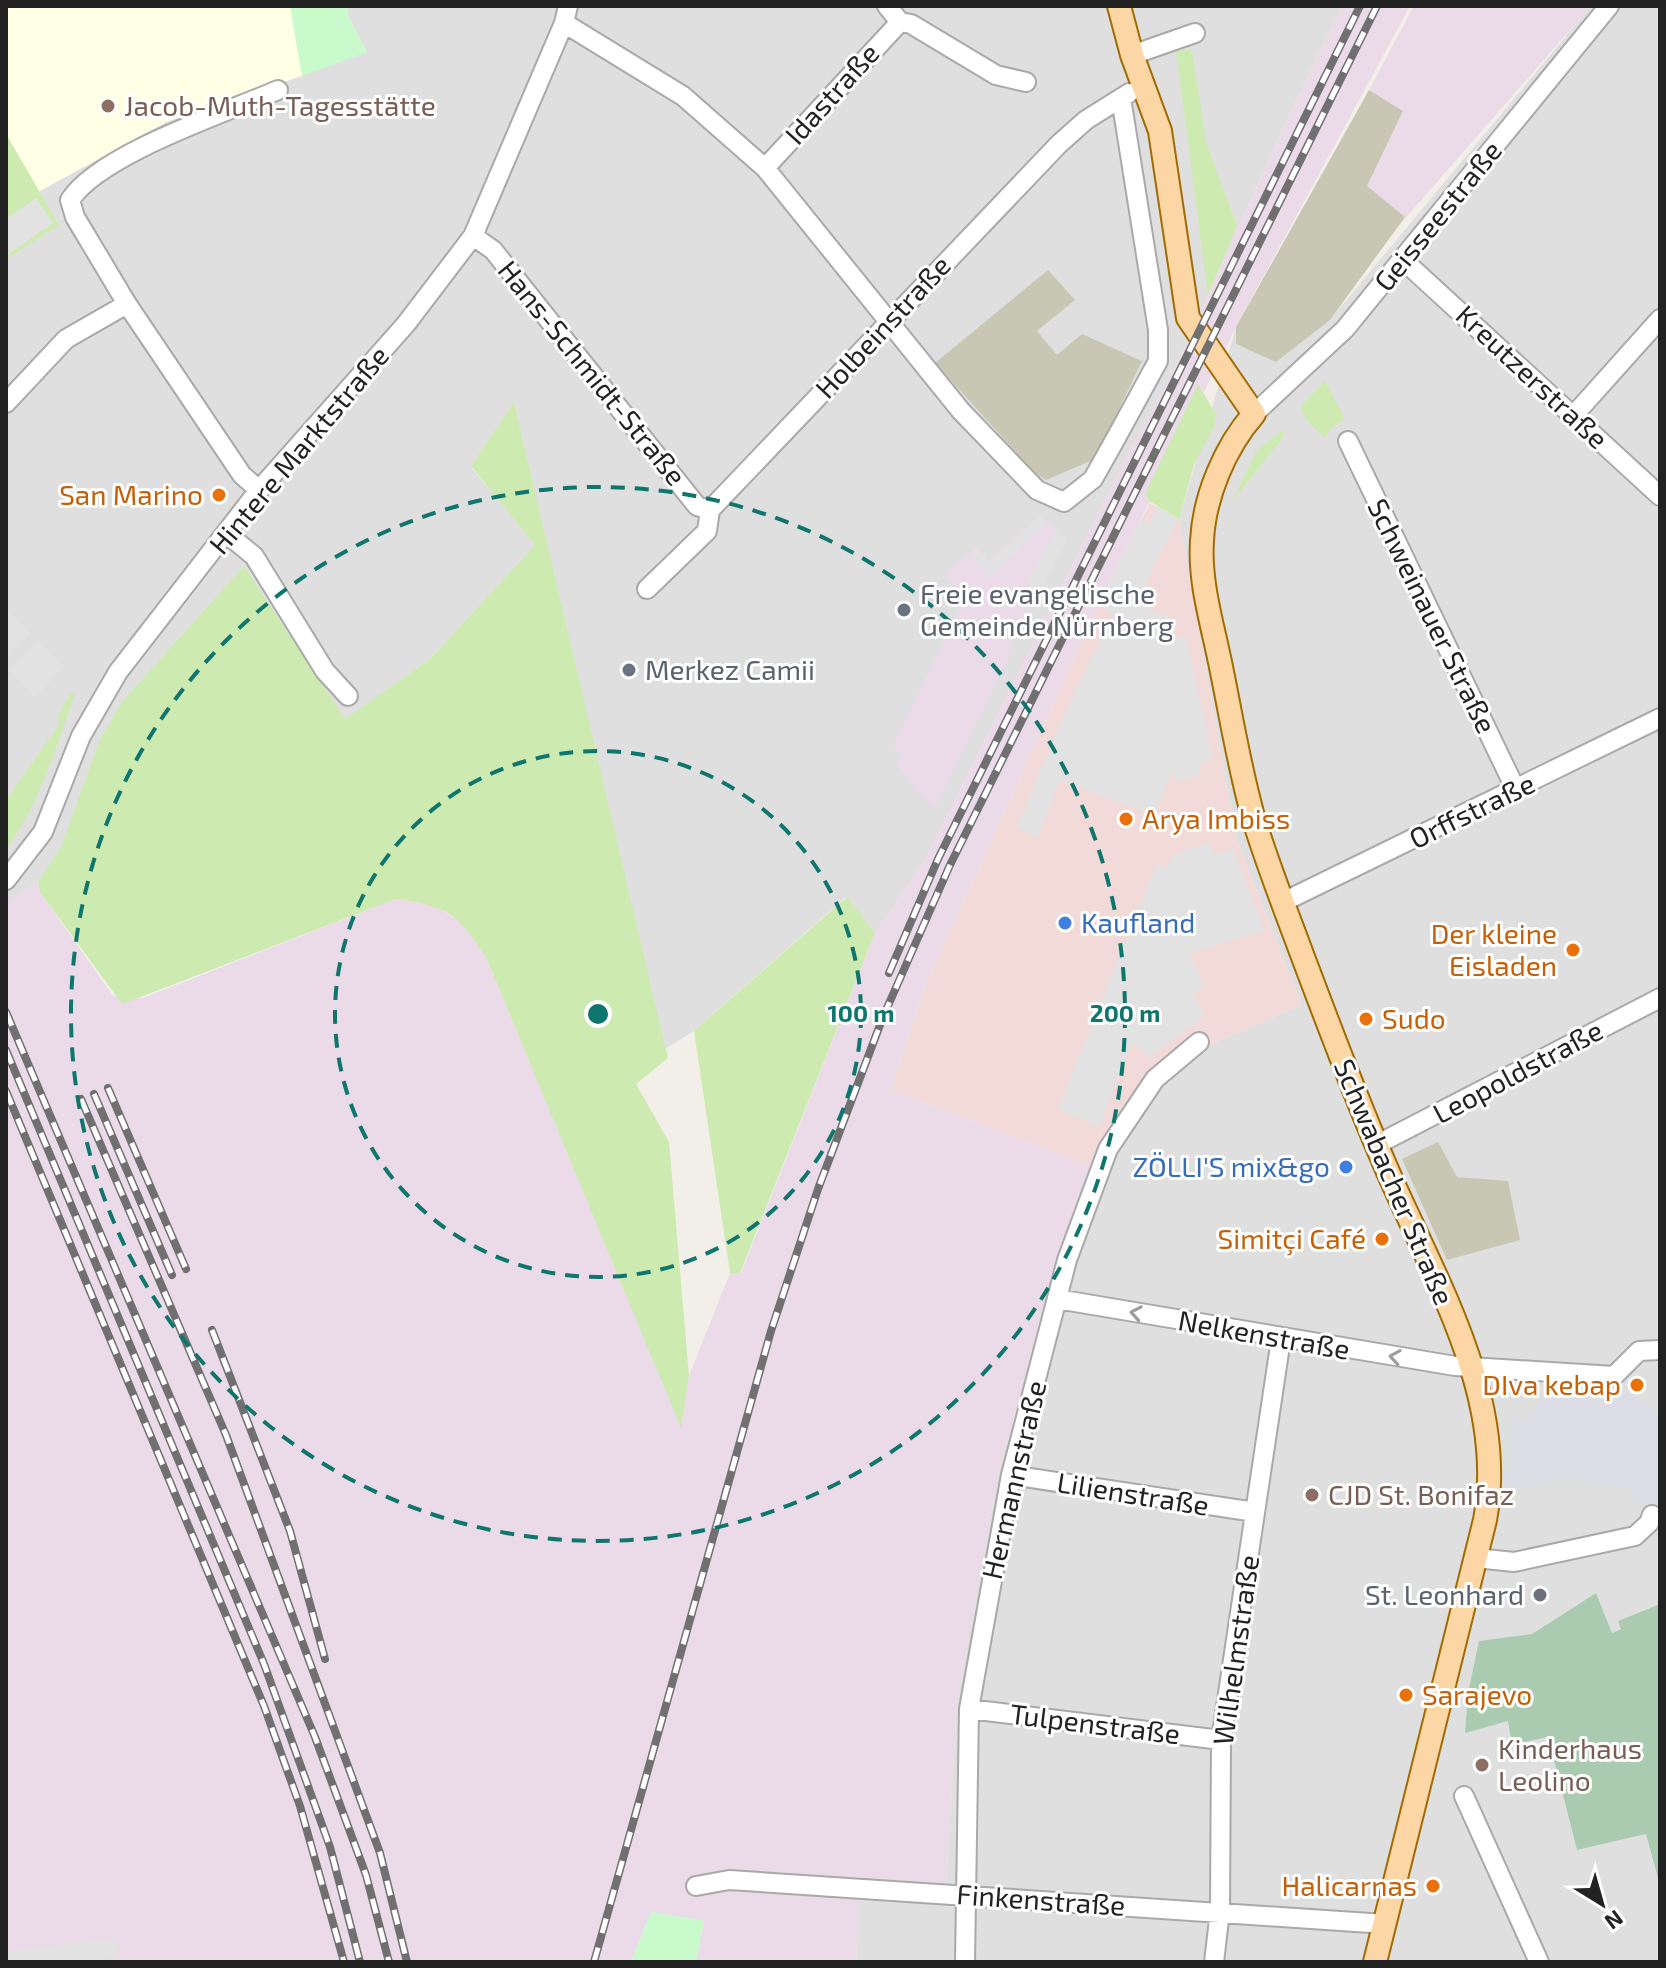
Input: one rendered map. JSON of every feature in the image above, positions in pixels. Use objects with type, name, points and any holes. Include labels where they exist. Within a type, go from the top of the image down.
[{"type":"main road","points":[[1119,6],[1132,55],[1160,131],[1188,318],[1254,414]]},
{"type":"main road","name":"Schwabacher Straße","points":[[1254,414],[1236,439],[1212,494],[1203,524],[1202,570],[1244,780],[1283,902],[1376,1145],[1472,1368],[1486,1418],[1491,1461],[1488,1506],[1476,1558],[1375,1962]]},
{"type":"street","points":[[887,6],[996,75],[1026,82]]},
{"type":"street","name":"Geisseestraße","points":[[1254,414],[1337,337],[1609,6]]},
{"type":"street","name":"Idastraße","points":[[765,168],[902,14]]},
{"type":"street","points":[[566,15],[683,96],[765,168],[961,411],[1037,490],[1064,502],[1093,479],[1158,361],[1158,330],[1121,98]]},
{"type":"street","name":"Hintere Marktstraße","points":[[6,880],[43,832],[81,736],[103,694],[259,490],[406,324],[473,236],[566,15]]},
{"type":"street","points":[[1132,55],[1195,33]]},
{"type":"street","name":"Holbeinstraße","points":[[647,589],[707,531],[710,510],[889,324],[985,218],[1086,120],[1144,86]]},
{"type":"street","points":[[259,490],[242,475],[127,304],[75,217],[70,200],[88,179],[155,142],[278,90]]},
{"type":"street","name":"Hans-Schmidt-Straße","points":[[473,236],[493,250],[697,506],[710,510]]},
{"type":"street","name":"Kreutzerstraße","points":[[1402,259],[1660,496]]},
{"type":"street","points":[[6,403],[66,339],[127,304]]},
{"type":"street","points":[[1574,415],[1660,319]]},
{"type":"street","name":"Schweinauer Straße","points":[[1348,441],[1516,790]]},
{"type":"street","points":[[226,533],[254,556],[325,671],[348,696]]},
{"type":"street","name":"Orffstraße","points":[[1283,902],[1660,718]]},
{"type":"street","name":"Leopoldstraße","points":[[1376,1145],[1660,998]]},
{"type":"street","name":"Hermannstraße","points":[[965,1962],[969,1709],[1011,1475],[1082,1212],[1108,1149],[1127,1115],[1155,1079],[1199,1042]]},
{"type":"street","name":"Nelkenstraße","points":[[1057,1299],[1281,1339],[1472,1368],[1614,1376],[1639,1351],[1660,1350]]},
{"type":"street","name":"Wilhelmstraße","points":[[1214,1962],[1220,1911],[1221,1740],[1281,1339]]},
{"type":"street","name":"Lilienstraße","points":[[1011,1475],[1255,1512]]},
{"type":"street","points":[[1476,1558],[1514,1562],[1635,1536],[1649,1523],[1652,1515]]},
{"type":"street","name":"Tulpenstraße","points":[[969,1709],[1221,1740]]},
{"type":"street","points":[[1464,1796],[1539,1962]]},
{"type":"street","name":"Finkenstraße","points":[[696,1886],[729,1880],[1385,1924]]},
{"type":"shaded area","name":"Jacob-Muth-Tagesstätte","points":[[6,6],[290,6],[302,76],[166,122],[38,192],[6,134]]},
{"type":"shaded area","points":[[349,6],[1343,6],[1290,113],[1175,369],[1127,455],[924,862],[875,933],[846,897],[694,1031],[665,1049],[514,403],[471,467],[536,545],[430,659],[345,720],[243,566],[77,810],[61,848],[38,882],[6,904],[6,260],[58,225],[38,192],[166,122],[367,52],[347,14]]},
{"type":"shaded area","points":[[1343,6],[1410,6],[1236,327],[1099,604],[925,987],[891,1090],[1091,1166],[999,1470],[957,1704],[946,1884],[860,1879],[856,1962],[696,1962],[704,1921],[651,1912],[631,1962],[6,1962],[6,904],[38,882],[40,892],[113,996],[143,998],[396,899],[434,905],[464,924],[486,957],[681,1426],[689,1376],[730,1273],[741,1273],[875,933],[924,862],[1127,455],[1175,369],[1290,113]]},
{"type":"shaded area","points":[[1414,6],[1591,6],[1389,237],[1405,217],[1366,186],[1403,111],[1369,90]]},
{"type":"shaded area","points":[[1591,6],[1660,6],[1660,1604],[1618,1621],[1621,1629],[1611,1633],[1596,1593],[1532,1634],[1479,1641],[1465,1732],[1509,1721],[1548,1737],[1577,1850],[1646,1834],[1660,1886],[1660,1962],[856,1962],[859,1879],[946,1883],[957,1704],[999,1470],[1091,1166],[1123,1110],[1212,1044],[1302,1005],[1236,838],[1179,519],[1236,327],[1236,344],[1276,361],[1330,320]]},
{"type":"shaded area","points":[[1369,90],[1403,111],[1367,186],[1405,217],[1330,320],[1276,362],[1236,344],[1236,327]]},
{"type":"shaded area","points":[[36,198],[53,223],[6,256],[6,219]]},
{"type":"shaded area","points":[[1048,270],[1075,300],[1037,331],[1057,355],[1082,334],[1142,361],[1095,459],[1046,480],[1034,472],[935,363]]},
{"type":"shaded area","points":[[1150,503],[1179,519],[1236,838],[1302,1005],[1212,1044],[1123,1110],[1091,1166],[891,1090],[925,987],[1099,604]]},
{"type":"shaded area","points":[[1157,506],[1178,519],[1153,566],[1140,605],[1176,620],[1174,638],[1186,637],[1213,759],[1198,764],[1201,775],[1176,782],[1172,771],[1154,816],[1060,780],[1038,837],[1016,828],[1066,710],[1098,644],[1116,618],[1099,604],[1141,519],[1149,523]]},
{"type":"shaded area","points":[[1040,514],[1067,539],[1011,643],[1014,646],[934,810],[896,765],[902,753],[892,748],[962,604],[964,595],[944,575],[977,547],[989,560]]},
{"type":"shaded area","points":[[1040,515],[1048,523],[989,577],[971,556],[978,550],[989,561]]},
{"type":"shaded area","points":[[1056,530],[1066,539],[1033,602],[1020,596]]},
{"type":"shaded area","points":[[6,608],[31,633],[6,657]]},
{"type":"shaded area","points":[[37,640],[64,666],[35,697],[7,670]]},
{"type":"shaded area","points":[[1209,842],[1214,855],[1233,848],[1264,931],[1189,953],[1205,987],[1193,994],[1205,1016],[1149,1058],[1132,1042],[1099,1127],[1058,1109],[1157,864],[1167,867],[1172,855]]},
{"type":"shaded area","points":[[1438,1142],[1457,1177],[1508,1181],[1520,1240],[1447,1260],[1402,1159]]},
{"type":"shaded area","points":[[1610,1385],[1620,1385],[1660,1417],[1660,1516],[1652,1515],[1627,1488],[1567,1477],[1520,1489],[1505,1481],[1511,1462],[1510,1417],[1525,1422],[1544,1396],[1609,1400]]},
{"type":"shaded area","points":[[1596,1593],[1612,1633],[1621,1629],[1618,1621],[1660,1604],[1660,1886],[1646,1834],[1577,1850],[1548,1737],[1512,1745],[1508,1721],[1465,1733],[1468,1693],[1479,1641],[1532,1634]]},
{"type":"shaded area","points":[[117,1939],[119,1958],[6,1962],[6,1951]]},
{"type":"green space","points":[[290,6],[349,6],[347,14],[367,52],[302,76]]},
{"type":"green space","points":[[1192,49],[1206,142],[1237,226],[1208,295],[1176,51]]},
{"type":"green space","points":[[6,134],[59,225],[6,260]]},
{"type":"green space","points":[[1325,381],[1345,419],[1331,428],[1325,438],[1307,421],[1300,407]]},
{"type":"green space","points":[[1198,384],[1216,414],[1215,424],[1194,465],[1179,519],[1149,501],[1145,494]]},
{"type":"green space","points":[[514,402],[668,1058],[636,1084],[669,1142],[689,1376],[681,1428],[486,957],[450,914],[428,905],[396,899],[122,1004],[40,892],[38,882],[61,847],[99,742],[121,703],[244,566],[345,719],[430,659],[535,545],[471,466]]},
{"type":"green space","points":[[1283,430],[1284,436],[1232,502],[1257,450]]},
{"type":"green space","points":[[70,694],[75,694],[46,775],[28,814],[6,850],[6,800],[59,725],[58,716]]},
{"type":"green space","points":[[847,897],[875,933],[740,1273],[730,1273],[694,1031]]},
{"type":"green space","points":[[651,1912],[704,1921],[696,1962],[631,1962]]},
{"type":"railway","points":[[889,973],[938,859],[1360,6]]},
{"type":"railway","points":[[594,1962],[771,1331],[818,1189],[883,1017],[950,865],[1377,6]]},
{"type":"railway","points":[[6,1012],[315,1737],[366,1875],[389,1962]]},
{"type":"railway","points":[[6,1050],[264,1664],[330,1847],[360,1962]]},
{"type":"railway","points":[[108,1088],[186,1269]]},
{"type":"railway","points":[[6,1091],[264,1706],[300,1806],[344,1962]]},
{"type":"railway","points":[[94,1094],[172,1275]]},
{"type":"railway","points":[[81,1099],[226,1435],[380,1853],[407,1962]]},
{"type":"railway","points":[[212,1330],[290,1531],[325,1659]]},
{"type":"place","name":"Jacob-Muth-Tagesstätte","points":[[108,106]]},
{"type":"place","name":"San Marino","points":[[219,495]]},
{"type":"place","name":"Freie evangelische Gemeinde Nürnberg","points":[[904,610]]},
{"type":"place","name":"Merkez Camii","points":[[629,670]]},
{"type":"place","name":"Arya Imbiss","points":[[1126,819]]},
{"type":"place","name":"Kaufland","points":[[1065,923]]},
{"type":"place","name":"Der kleine Eisladen","points":[[1573,950]]},
{"type":"place","name":"Sudo","points":[[1366,1019]]},
{"type":"place","name":"ZÖLLI'S mix&go","points":[[1346,1167]]},
{"type":"place","name":"Simitçi Café","points":[[1382,1239]]},
{"type":"place","name":"DIva kebap","points":[[1637,1385]]},
{"type":"place","name":"CJD St. Bonifaz","points":[[1312,1495]]},
{"type":"place","name":"St. Leonhard","points":[[1540,1595]]},
{"type":"place","name":"Sarajevo","points":[[1406,1695]]},
{"type":"place","name":"Kinderhaus Leolino","points":[[1482,1765]]},
{"type":"place","name":"Halicarnas","points":[[1433,1886]]}]
